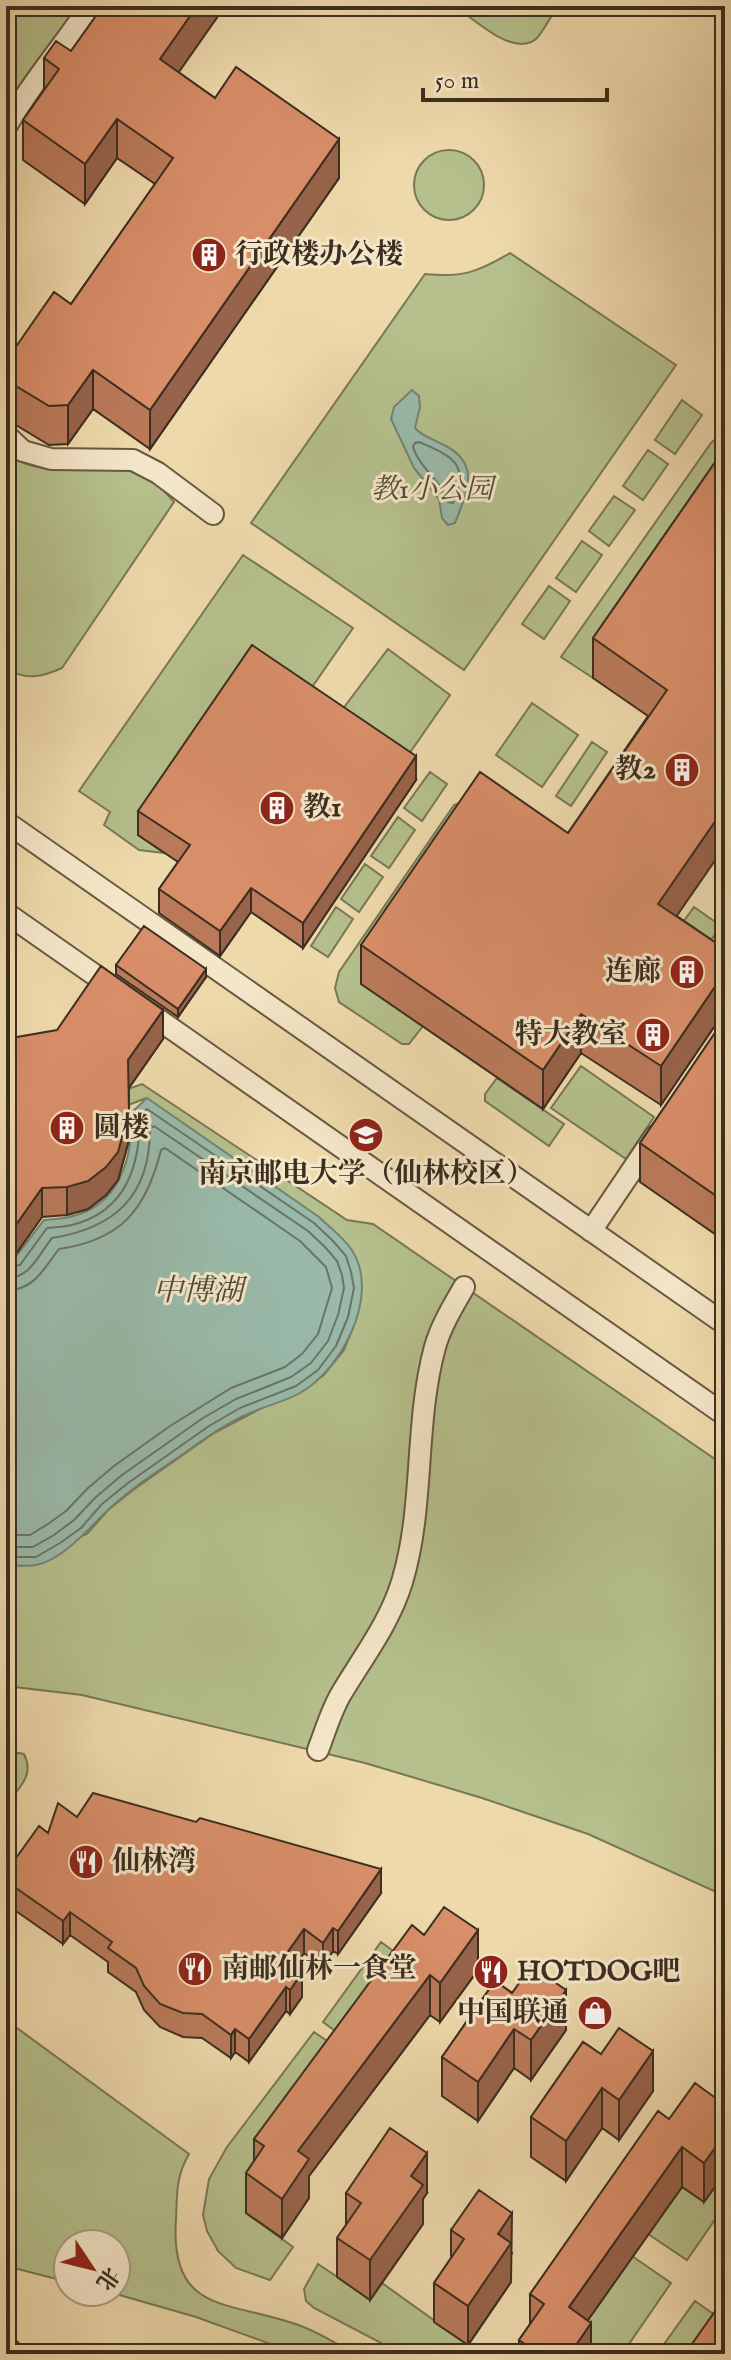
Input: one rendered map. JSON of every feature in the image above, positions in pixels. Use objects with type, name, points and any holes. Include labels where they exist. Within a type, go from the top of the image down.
[{"type":"street","points":[[6,127],[29,88],[90,6]]},
{"type":"street","points":[[6,435],[23,451],[51,459],[133,460],[158,473],[213,514]]},
{"type":"street","points":[[6,822],[725,1324]]},
{"type":"street","points":[[6,913],[725,1415]]},
{"type":"street","points":[[591,1231],[663,1126]]},
{"type":"street","points":[[318,1750],[339,1697],[384,1627],[402,1582],[418,1499],[428,1377],[436,1344],[464,1287]]},
{"type":"green space","points":[[6,6],[78,6],[6,109]]},
{"type":"green space","points":[[455,6],[558,6],[537,38],[518,44],[495,35]]},
{"type":"green space","points":[[456,150],[478,165],[484,185],[482,199],[474,210],[463,218],[442,220],[424,210],[416,199],[414,178],[424,160],[435,152]]},
{"type":"green space","name":"教1小公园","points":[[510,253],[676,365],[464,670],[251,523],[425,274],[469,272]]},
{"type":"green space","points":[[682,400],[702,415],[675,454],[655,440]]},
{"type":"green space","points":[[725,431],[725,487],[593,678],[561,657],[711,443]]},
{"type":"green space","points":[[648,450],[668,464],[643,500],[623,486]]},
{"type":"green space","points":[[6,451],[24,463],[48,469],[103,467],[137,472],[155,483],[174,502],[62,668],[47,674],[20,675],[6,668]]},
{"type":"green space","points":[[614,496],[635,510],[609,546],[589,531]]},
{"type":"green space","points":[[582,541],[602,555],[576,592],[556,578]]},
{"type":"green space","points":[[243,555],[353,628],[310,690],[138,835],[164,853],[139,850],[104,825],[110,812],[79,791]]},
{"type":"green space","points":[[549,586],[570,601],[544,639],[522,624]]},
{"type":"green space","points":[[388,649],[450,695],[402,764],[336,718]]},
{"type":"green space","points":[[532,703],[578,735],[542,787],[496,755]]},
{"type":"green space","points":[[592,742],[607,752],[571,806],[556,796]]},
{"type":"green space","points":[[430,772],[447,784],[422,821],[404,808]]},
{"type":"green space","points":[[465,801],[361,983],[423,1026],[409,1044],[402,1044],[339,1002],[335,988],[339,972],[454,805]]},
{"type":"green space","points":[[398,817],[415,830],[389,868],[371,856]]},
{"type":"green space","points":[[365,864],[383,877],[359,912],[341,899]]},
{"type":"green space","points":[[336,907],[353,919],[328,957],[311,946]]},
{"type":"green space","points":[[694,907],[721,926],[698,958],[671,939]]},
{"type":"green space","points":[[581,1066],[654,1117],[626,1159],[551,1108]]},
{"type":"green space","points":[[497,1078],[564,1124],[549,1146],[485,1101],[485,1094]]},
{"type":"green space","points":[[142,1084],[347,1220],[373,1224],[725,1466],[725,1896],[588,1834],[365,1763],[82,1695],[6,1686],[6,1565],[87,1534],[108,1510],[133,1490],[214,1433],[323,1376],[344,1350],[356,1319],[362,1288],[147,1098],[128,1105],[128,1089]]},
{"type":"green space","points":[[6,1751],[24,1754],[28,1768],[24,1781],[6,1805]]},
{"type":"green space","points":[[381,1942],[412,1965],[353,2044],[323,2022]]},
{"type":"green space","points":[[6,2020],[189,2154],[178,2185],[177,2251],[183,2273],[195,2289],[210,2300],[308,2329],[356,2354],[298,2354],[196,2317],[132,2299],[132,2228],[52,2228],[52,2278],[6,2266]]},
{"type":"green space","points":[[314,2032],[346,2054],[246,2213],[293,2247],[270,2280],[236,2268],[218,2251],[207,2231],[203,2215],[209,2179],[227,2147]]},
{"type":"green space","points":[[725,2173],[725,2205],[687,2260],[648,2234],[682,2187],[704,2202]]},
{"type":"green space","points":[[632,2256],[671,2283],[622,2354],[579,2354],[569,2347]]},
{"type":"green space","points":[[318,2264],[370,2299],[382,2283],[481,2354],[402,2354],[314,2308],[306,2301],[304,2289]]},
{"type":"green space","points":[[695,2301],[725,2322],[713,2354],[657,2354]]},
{"type":"water","points":[[412,390],[419,396],[420,407],[415,428],[454,451],[467,468],[467,488],[455,523],[448,525],[442,518],[439,499],[414,468],[391,419],[394,407]]},
{"type":"water","name":"中博湖","points":[[147,1098],[319,1217],[342,1238],[353,1252],[360,1270],[362,1290],[359,1310],[342,1350],[329,1368],[300,1393],[243,1416],[207,1438],[126,1494],[56,1557],[36,1565],[6,1565],[6,1260],[14,1259],[44,1220],[66,1218],[86,1211],[112,1191],[126,1163],[131,1113]]},
{"type":"building","points":[[103,6],[197,6],[160,59],[215,98],[236,67],[339,139],[150,410],[93,370],[68,405],[49,406],[16,386],[6,368],[6,361],[54,292],[71,304],[173,158],[117,119],[85,164],[23,120],[59,69],[44,58],[56,41],[71,51]]},
{"type":"building","name":"教2","points":[[725,448],[725,807],[658,904],[725,949],[725,982],[714,988],[661,1066],[581,1014],[543,1070],[361,945],[480,772],[568,833],[667,690],[593,638]]},
{"type":"building","name":"教1","points":[[252,645],[416,756],[303,923],[251,888],[220,931],[159,889],[190,845],[138,811]]},
{"type":"building","points":[[144,926],[206,969],[178,1009],[116,965]]},
{"type":"building","name":"圆楼","points":[[101,966],[163,1010],[128,1060],[129,1111],[118,1152],[106,1167],[88,1181],[67,1187],[42,1188],[13,1229],[6,1224],[6,1046],[17,1037],[57,1030]]},
{"type":"building","points":[[725,1018],[725,1202],[640,1143]]},
{"type":"building","points":[[93,1793],[196,1822],[200,1818],[381,1869],[338,1931],[333,1928],[323,1943],[304,1929],[282,1960],[302,1973],[290,1990],[286,1987],[249,2039],[235,2029],[231,2035],[202,2014],[183,2013],[160,2004],[144,1986],[136,1968],[108,1948],[112,1942],[70,1912],[63,1921],[6,1881],[6,1872],[39,1826],[48,1833],[58,1803],[77,1817]]},
{"type":"building","points":[[444,1907],[478,1930],[440,1983],[430,1975],[298,2151],[309,2159],[282,2199],[246,2173],[264,2146],[254,2139],[412,1925],[424,1935]]},
{"type":"building","points":[[531,1966],[566,1990],[531,2040],[514,2029],[478,2082],[442,2057],[495,1981],[512,1993]]},
{"type":"building","points":[[619,2028],[653,2051],[619,2100],[602,2088],[566,2141],[531,2117],[583,2042],[601,2054]]},
{"type":"building","points":[[695,2083],[725,2105],[725,2134],[704,2163],[682,2147],[569,2307],[591,2323],[570,2354],[539,2354],[519,2340],[544,2304],[530,2294],[658,2111],[669,2119]]},
{"type":"building","points":[[390,2128],[427,2153],[411,2176],[423,2185],[370,2260],[337,2238],[361,2203],[346,2193]]},
{"type":"building","points":[[479,2190],[512,2213],[498,2234],[511,2243],[468,2306],[434,2283],[464,2239],[451,2230]]},
{"type":"building","points":[[725,2297],[725,2354],[685,2354]]},
{"type":"place","name":"行政楼办公楼","points":[[209,255]]},
{"type":"place","name":"教2","points":[[682,770]]},
{"type":"place","name":"教1","points":[[277,808]]},
{"type":"place","name":"连廊","points":[[687,972]]},
{"type":"place","name":"特大教室","points":[[653,1035]]},
{"type":"place","name":"圆楼","points":[[67,1128]]},
{"type":"place","name":"南京邮电大学（仙林校区）","points":[[366,1135]]},
{"type":"place","name":"仙林湾","points":[[86,1862]]},
{"type":"place","name":"南邮仙林一食堂","points":[[195,1969]]},
{"type":"place","name":"HOTDOG吧","points":[[491,1972]]},
{"type":"place","name":"中国联通","points":[[595,2013]]}]
